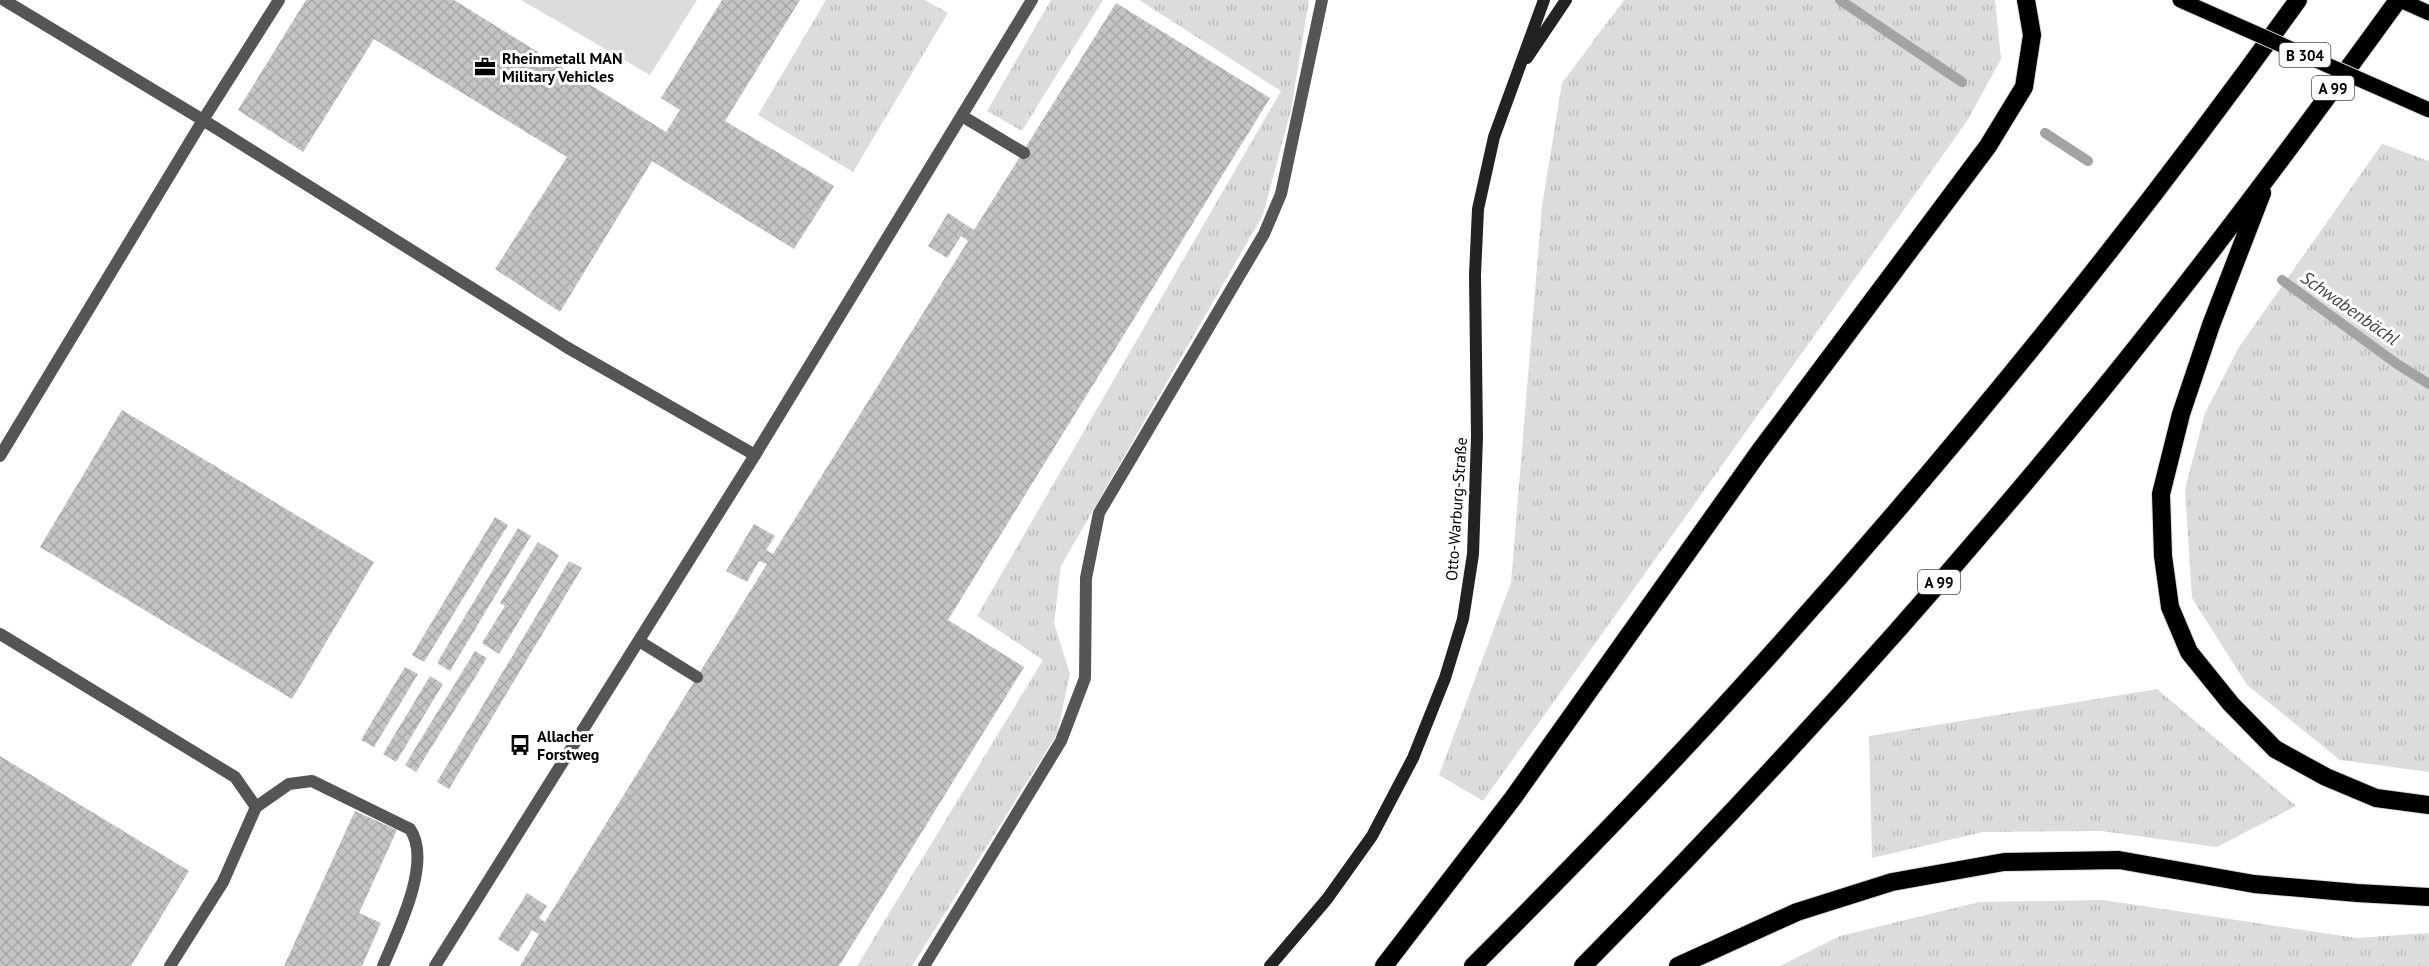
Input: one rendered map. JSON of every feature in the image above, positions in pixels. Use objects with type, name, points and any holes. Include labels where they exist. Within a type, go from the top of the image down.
[{"type":"highway","points":[[1384,966],[1513,798],[1759,452],[1988,146],[2024,87],[2032,35],[2026,0]]},
{"type":"highway","points":[[1473,966],[1571,867],[1741,687],[1829,589],[2032,350],[2235,87],[2298,0]]},
{"type":"highway","name":"A 99","points":[[1583,966],[1798,738],[1962,556],[2099,394],[2269,175],[2399,0]]},
{"type":"highway","points":[[2269,175],[2207,336],[2181,414],[2161,494],[2163,556],[2170,607],[2189,652],[2232,704],[2275,749],[2326,777],[2376,798],[2429,805]]},
{"type":"highway","points":[[1678,966],[1797,912],[1892,882],[2004,862],[2118,860],[2254,884],[2429,897]]},
{"type":"main road","name":"Otto-Warburg-Straße","points":[[1270,966],[1327,899],[1372,836],[1413,758],[1445,678],[1463,619],[1473,554],[1474,530],[1477,437],[1475,275],[1478,209],[1494,137],[1544,0]]},
{"type":"main road","name":"Otto-Warburg-Straße","points":[[1514,77],[1566,0]]},
{"type":"main road","name":"B 304","points":[[2180,0],[2429,110]]},
{"type":"main road","points":[[2399,0],[2429,13]]},
{"type":"lane","points":[[4,0],[203,120],[568,348],[755,455]]},
{"type":"lane","points":[[0,456],[203,120],[279,0]]},
{"type":"lane","points":[[439,963],[755,455],[1032,0]]},
{"type":"lane","points":[[924,966],[1062,741],[1085,678],[1086,578],[1099,513],[1264,234],[1281,194],[1322,0]]},
{"type":"lane","points":[[962,116],[1024,153]]},
{"type":"lane","points":[[0,634],[235,777],[256,807]]},
{"type":"lane","points":[[639,641],[697,677]]},
{"type":"lane","points":[[170,966],[223,882],[256,807],[289,784],[312,781],[410,829],[417,838],[419,851],[414,885],[383,966]]},
{"type":"green space","points":[[521,0],[697,0],[650,75]]},
{"type":"green space","points":[[826,0],[925,0],[948,13],[853,172],[758,115]]},
{"type":"green space","points":[[1051,0],[1103,0],[1022,131],[987,111]]},
{"type":"green space","points":[[1139,0],[1309,0],[1291,110],[1263,215],[1061,566],[1054,623],[1070,674],[1057,734],[912,966],[857,966],[1043,660],[977,616],[1281,91]]},
{"type":"green space","points":[[1624,0],[1995,0],[2001,59],[1967,121],[1483,801],[1439,775],[1511,583],[1542,206],[1562,83]]},
{"type":"green space","points":[[2382,144],[2429,161],[2429,772],[2340,760],[2247,685],[2192,598],[2185,489],[2205,413],[2239,347]]},
{"type":"green space","points":[[2157,689],[2296,806],[2217,847],[2101,831],[1983,832],[1872,858],[1869,736]]},
{"type":"green space","points":[[2103,900],[2357,938],[2429,933],[2429,966],[1780,966],[1840,936],[1979,902]]},
{"type":"building","points":[[306,0],[454,0],[666,132],[680,110],[661,98],[722,0],[800,0],[725,121],[834,186],[794,249],[652,161],[560,312],[495,269],[567,157],[374,39],[303,152],[238,110]]},
{"type":"building","points":[[1116,3],[1270,98],[948,620],[1024,667],[839,966],[520,966],[539,934],[532,930],[518,952],[498,939],[527,893],[547,906],[539,918],[545,922],[767,564],[759,561],[747,582],[726,571],[754,524],[775,536],[766,550],[773,554],[968,241],[961,236],[947,258],[928,246],[948,213],[974,230]]},
{"type":"building","points":[[122,410],[374,562],[292,699],[40,547]]},
{"type":"building","points":[[495,517],[508,525],[424,662],[412,655]]},
{"type":"building","points":[[518,528],[531,536],[450,671],[437,663]]},
{"type":"building","points":[[538,542],[559,555],[499,654],[482,643],[505,606],[500,603]]},
{"type":"building","points":[[569,561],[582,568],[449,789],[437,782]]},
{"type":"building","points":[[475,651],[487,658],[416,772],[405,765]]},
{"type":"building","points":[[405,667],[418,674],[374,747],[361,740]]},
{"type":"building","points":[[430,676],[443,684],[396,762],[383,754]]},
{"type":"building","points":[[0,756],[189,871],[131,966],[0,966]]},
{"type":"building","points":[[355,811],[397,830],[359,913],[381,923],[362,966],[284,966]]},
{"type":"waterway","name":"Schwabenbächl","points":[[1840,0],[1962,82]]},
{"type":"waterway","name":"Schwabenbächl","points":[[2045,133],[2088,161]]},
{"type":"waterway","name":"Schwabenbächl","points":[[2282,280],[2397,364],[2429,384]]},
{"type":"place","name":"Rheinmetall MAN Military Vehicles","points":[[485,67]]},
{"type":"place","name":"Allacher Forstweg","points":[[520,745]]}]
